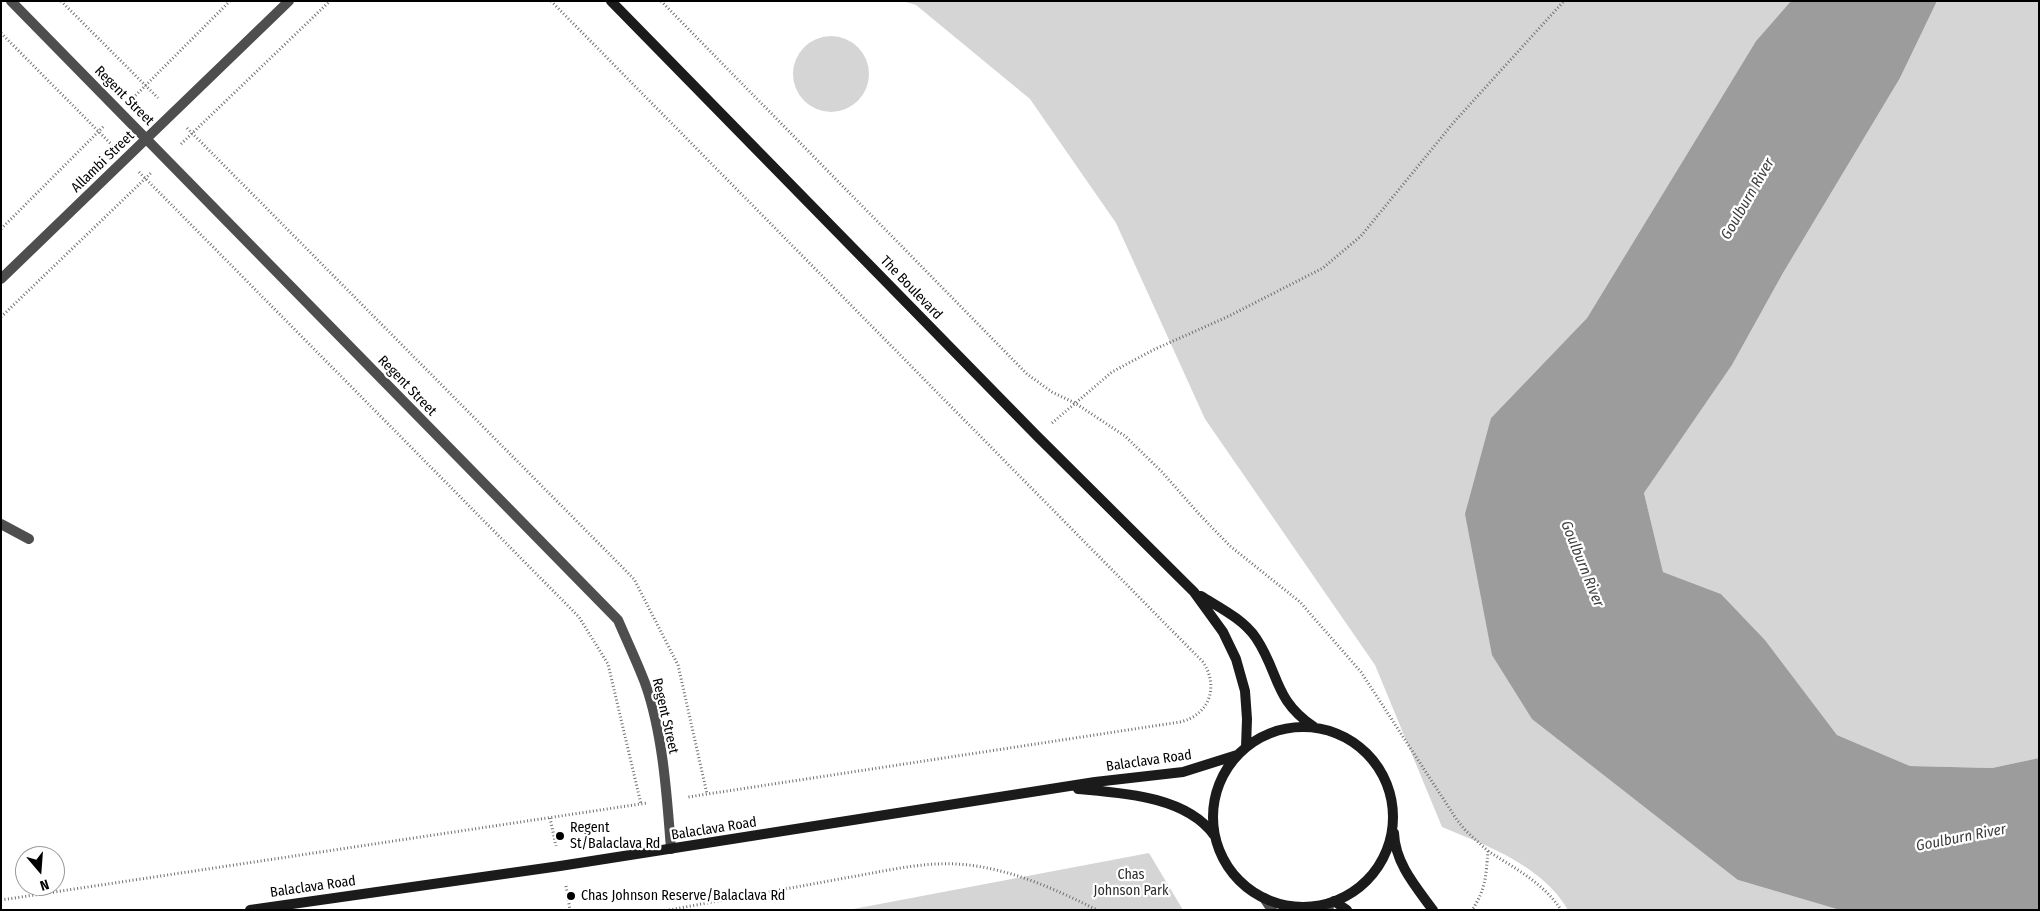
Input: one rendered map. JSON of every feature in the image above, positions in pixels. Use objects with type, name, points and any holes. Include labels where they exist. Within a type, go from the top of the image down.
[{"type":"street","name":"Regent Street","points":[[11,1],[618,620],[646,685],[659,743],[671,849]]},
{"type":"street","name":"Allambi Street","points":[[1,279],[289,1]]},
{"type":"street","name":"The Boulevard","points":[[611,1],[1037,436],[1194,592],[1223,632],[1236,659],[1245,691],[1246,747]]},
{"type":"street","points":[[1,524],[29,539]]},
{"type":"street","name":"The Boulevard","points":[[1194,592],[1232,616],[1252,633],[1266,656],[1286,701],[1296,714],[1314,728]]},
{"type":"street","points":[[1347,910],[1331,905],[1294,906],[1264,898],[1242,883],[1224,862],[1214,836],[1212,822],[1216,793],[1228,767],[1237,756],[1246,747],[1267,734],[1290,728],[1314,728],[1343,736],[1367,753],[1384,777],[1389,790],[1395,846],[1401,862],[1433,910]]},
{"type":"street","name":"Balaclava Road","points":[[250,910],[671,849],[1095,782],[1183,772],[1237,756]]},
{"type":"street","name":"Balaclava Road","points":[[1063,788],[1128,794],[1170,805],[1193,815],[1208,827],[1214,836]]},
{"type":"street","points":[[1331,905],[1354,891],[1374,872],[1388,847],[1393,820]]},
{"type":"street","points":[[1264,898],[1272,910]]},
{"type":"path","points":[[62,1],[634,579],[678,665],[707,794]]},
{"type":"path","points":[[1,900],[667,801],[1180,722],[1187,720],[1203,709],[1208,701],[1211,676],[1203,662],[551,1]]},
{"type":"path","points":[[661,1],[1027,374],[1052,392],[1075,403],[1125,436],[1162,472],[1230,546],[1300,602],[1361,672],[1466,831],[1488,851],[1532,880],[1555,901],[1561,910]]},
{"type":"path","points":[[1037,436],[1112,372],[1323,268],[1361,236],[1454,122],[1564,1]]},
{"type":"path","points":[[1,33],[579,616],[608,664],[641,804]]},
{"type":"path","points":[[1472,910],[1482,894],[1488,851]]},
{"type":"path","points":[[669,910],[892,870],[957,864],[996,870],[1029,879],[1097,910]]},
{"type":"green space","points":[[902,1],[1791,1],[1756,41],[1587,318],[1491,418],[1738,880],[1840,910],[1568,910],[1557,894],[1529,869],[1495,850],[1442,827],[1375,665],[1205,419],[1116,223],[1030,99],[916,5]]},
{"type":"green space","points":[[1937,1],[2039,1],[2039,758],[1992,768],[1910,766],[1837,735],[1765,640],[1721,594],[1663,572],[1644,493],[1732,365],[1783,273],[1900,78]]},
{"type":"green space","points":[[831,36],[846,39],[858,47],[866,59],[869,74],[866,89],[858,101],[846,109],[831,112],[816,109],[804,101],[796,89],[793,74],[796,59],[804,47],[816,39]]},
{"type":"green space","name":"Chas Johnson Park","points":[[1149,853],[1183,910],[848,910]]},
{"type":"water","name":"Goulburn River","points":[[1791,1],[1937,1],[1900,78],[1783,273],[1732,365],[1644,493],[1663,572],[1721,594],[1765,640],[1837,735],[1910,766],[1992,768],[2039,758],[2039,910],[1840,910],[1738,880],[1532,719],[1492,655],[1465,514],[1491,418],[1587,318],[1756,41]]},
{"type":"place","name":"Regent St/Balaclava Rd","points":[[560,836]]},
{"type":"place","name":"Chas Johnson Reserve/Balaclava Rd","points":[[571,896]]}]
